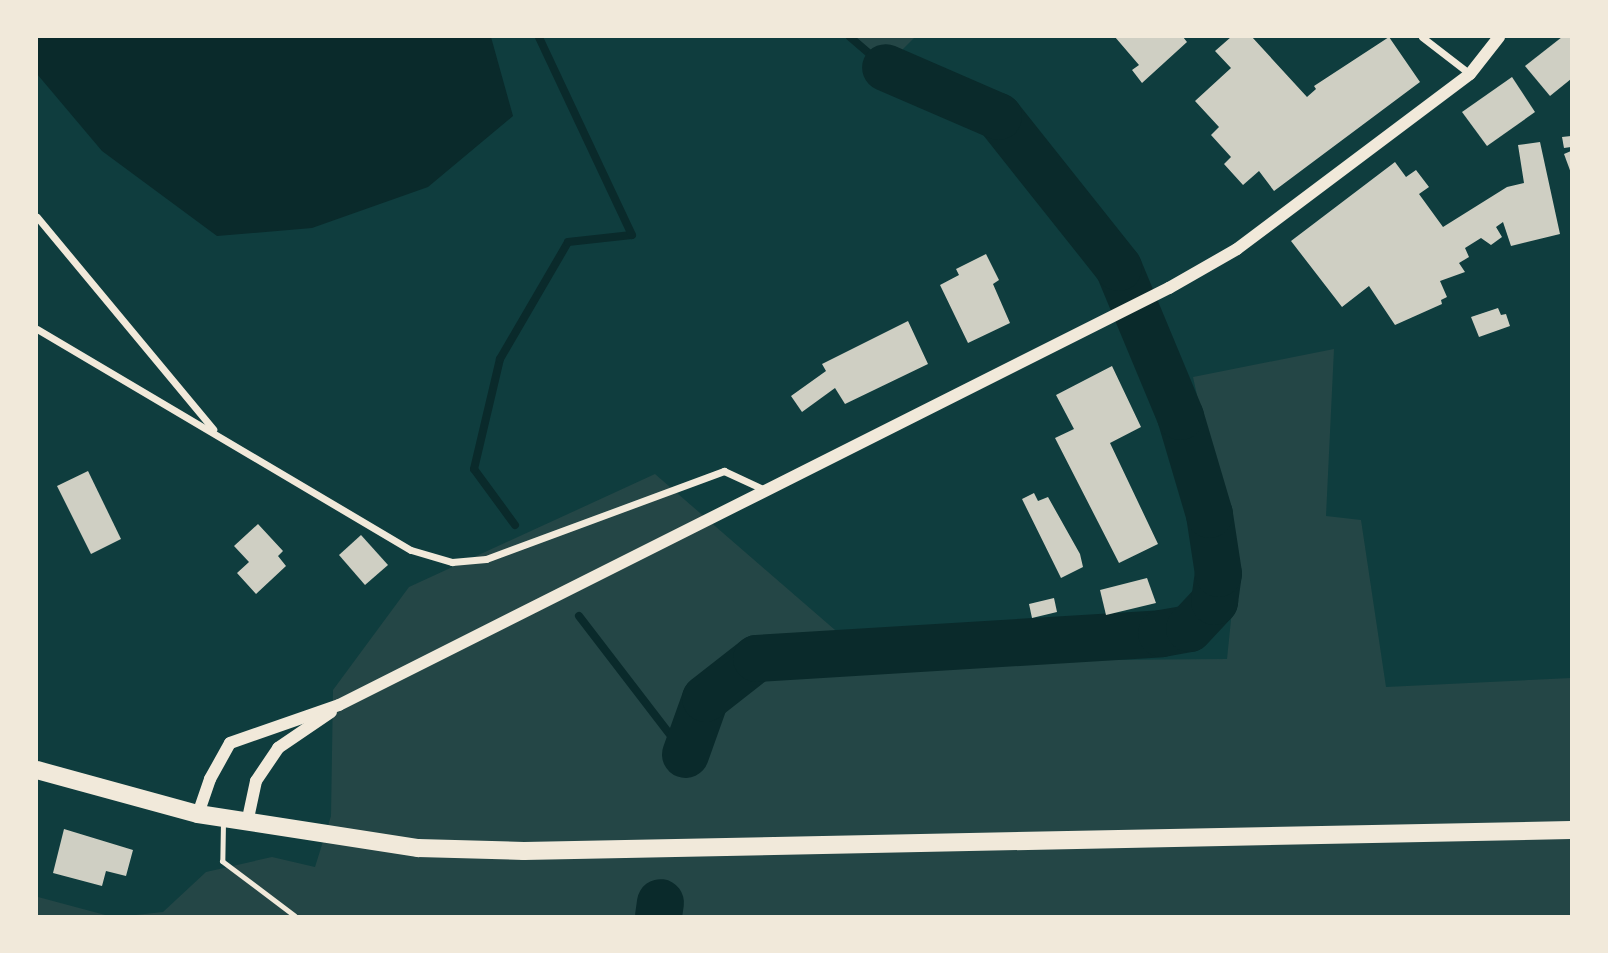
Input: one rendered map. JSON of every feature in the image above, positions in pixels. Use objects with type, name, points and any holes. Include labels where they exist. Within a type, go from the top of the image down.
[{"type":"main road","points":[[37,770],[198,814],[418,848],[524,851],[1571,830]]},
{"type":"street","points":[[1422,37],[1470,74]]},
{"type":"street","points":[[198,814],[209,779],[230,743],[339,705],[1169,288],[1237,249],[1470,74],[1499,37]]},
{"type":"street","points":[[37,217],[218,434]]},
{"type":"street","points":[[37,329],[411,550],[452,562],[486,558],[724,471],[765,490]]},
{"type":"street","points":[[247,823],[256,781],[278,748],[339,705]]},
{"type":"lane","points":[[224,819],[219,842],[222,861],[295,916]]},
{"type":"shaded area","points":[[37,37],[491,37],[513,116],[428,187],[312,228],[217,236],[102,151],[37,74]]},
{"type":"shaded area","points":[[854,37],[915,37],[885,67]]},
{"type":"shaded area","points":[[1334,349],[1326,516],[1361,520],[1386,687],[1571,678],[1571,916],[126,916],[163,912],[206,872],[272,857],[315,867],[331,816],[333,690],[409,587],[655,474],[872,662],[1227,659],[1236,571],[1193,377]]},
{"type":"shaded area","points":[[38,897],[109,916],[37,916]]},
{"type":"building","points":[[1115,37],[1183,37],[1187,42],[1142,83],[1132,70],[1139,65]]},
{"type":"building","points":[[1231,37],[1252,37],[1307,97],[1316,89],[1314,86],[1389,37],[1420,82],[1274,191],[1259,171],[1243,185],[1224,164],[1231,157],[1211,135],[1219,127],[1195,101],[1231,68],[1215,51]]},
{"type":"building","points":[[1562,37],[1571,37],[1571,79],[1550,96],[1525,66]]},
{"type":"building","points":[[1512,77],[1535,112],[1487,146],[1462,112]]},
{"type":"building","points":[[1571,136],[1571,147],[1564,148],[1562,137]]},
{"type":"building","points":[[1540,142],[1560,234],[1511,246],[1503,222],[1496,227],[1502,237],[1491,245],[1481,238],[1465,248],[1469,257],[1459,263],[1465,272],[1440,281],[1447,297],[1441,300],[1442,304],[1395,325],[1369,286],[1342,307],[1291,241],[1395,162],[1406,177],[1416,170],[1429,187],[1419,194],[1443,227],[1507,187],[1524,183],[1518,145]]},
{"type":"building","points":[[1571,151],[1571,173],[1564,154]]},
{"type":"building","points":[[986,254],[999,280],[993,284],[1010,323],[968,343],[940,285],[959,275],[956,269]]},
{"type":"building","points":[[1498,308],[1501,315],[1506,314],[1510,326],[1479,337],[1471,317]]},
{"type":"building","points":[[908,321],[928,364],[845,404],[835,388],[802,412],[791,396],[826,371],[822,364]]},
{"type":"building","points":[[1112,366],[1141,427],[1110,443],[1158,544],[1119,563],[1055,438],[1074,429],[1056,395]]},
{"type":"building","points":[[88,471],[121,539],[91,554],[57,486]]},
{"type":"building","points":[[1034,493],[1038,501],[1048,497],[1080,554],[1083,567],[1061,578],[1022,499]]},
{"type":"building","points":[[258,524],[283,551],[278,556],[286,566],[256,594],[237,573],[249,562],[234,546]]},
{"type":"building","points":[[361,535],[388,565],[365,585],[339,555]]},
{"type":"building","points":[[1147,578],[1156,603],[1106,615],[1100,590]]},
{"type":"building","points":[[1054,598],[1057,612],[1032,618],[1029,604]]},
{"type":"building","points":[[64,829],[133,850],[126,876],[106,871],[102,886],[53,873]]},
{"type":"waterway","points":[[515,525],[474,469],[500,359],[568,242],[632,235],[539,37]]},
{"type":"waterway","points":[[850,37],[885,67]]},
{"type":"waterway","points":[[685,754],[705,698],[756,658],[1161,633],[1189,628],[1214,601],[1218,573],[1209,514],[1180,416],[1118,267],[998,116],[885,67]]},
{"type":"waterway","points":[[579,616],[685,754]]},
{"type":"waterway","points":[[658,916],[660,902]]}]
